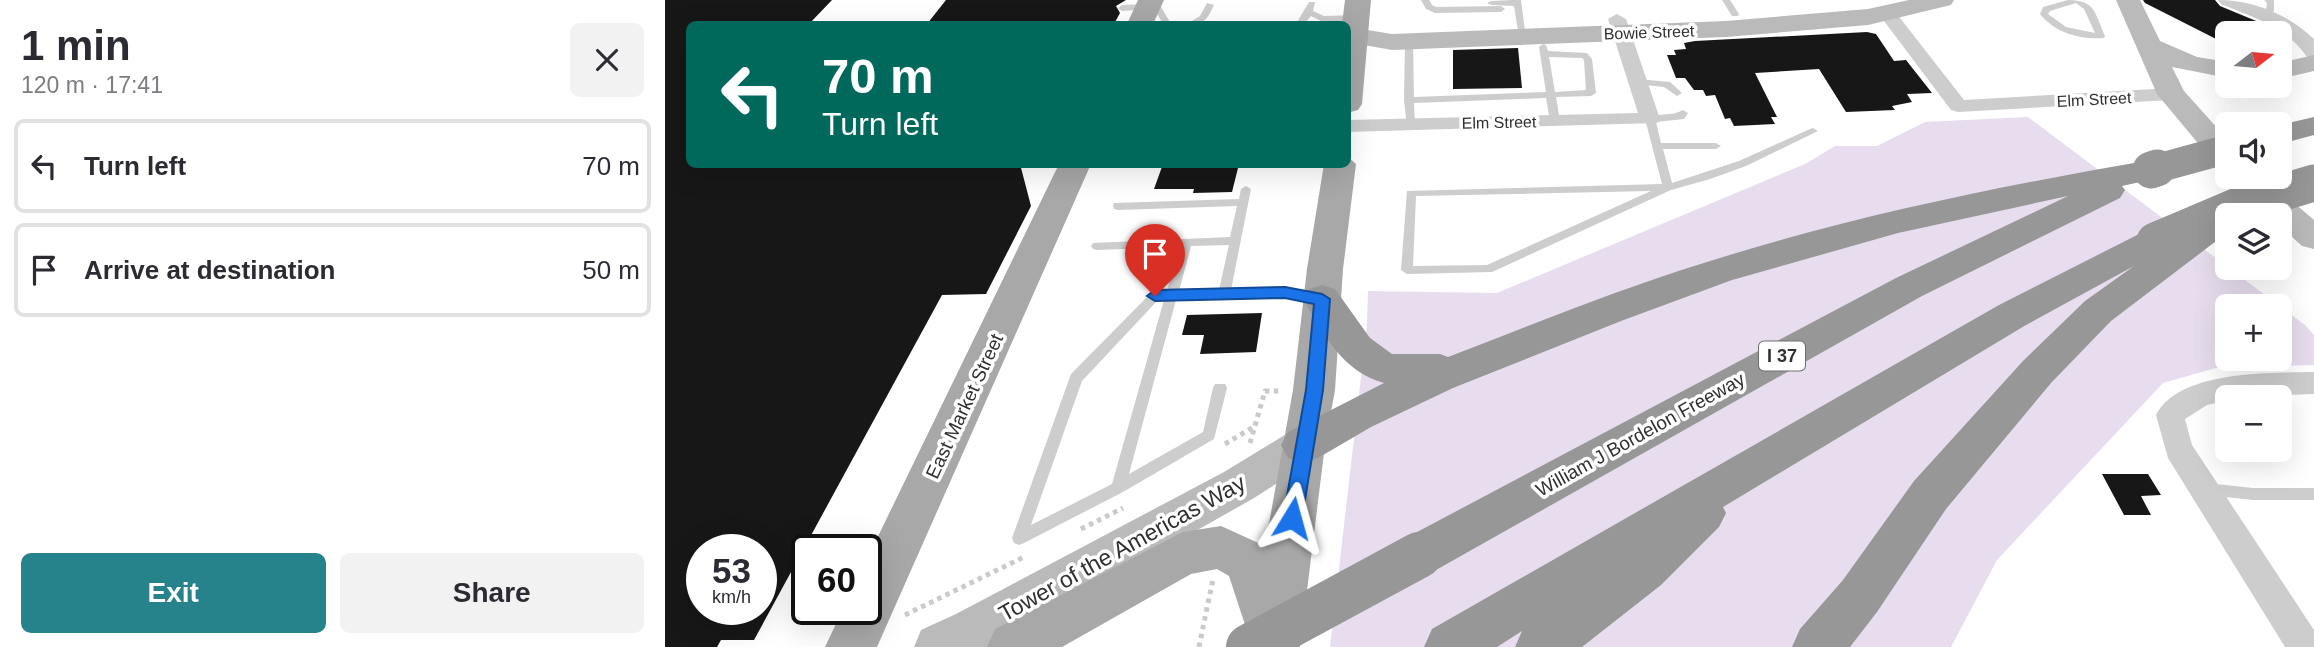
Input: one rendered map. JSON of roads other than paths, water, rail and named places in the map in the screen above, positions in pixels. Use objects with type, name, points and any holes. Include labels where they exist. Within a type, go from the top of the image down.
[{"type":"highway","points":[[2292,132],[2314,126]]},
{"type":"highway","name":"William J Bordelon Freeway","points":[[1266,645],[1419,555],[1909,287],[2151,170],[2215,153]]},
{"type":"highway","points":[[1303,445],[1346,417],[1463,368],[1652,293],[1750,261],[2000,197],[2151,170]]},
{"type":"highway","points":[[1818,647],[1860,596],[1930,495],[2036,372],[2166,248],[2242,191],[2314,183]]},
{"type":"highway","points":[[1450,647],[1755,463],[1980,332],[2105,264],[2166,248]]},
{"type":"highway","points":[[1322,299],[1345,337],[1373,366],[1409,374],[1463,368]]},
{"type":"highway","points":[[1541,647],[1644,569],[1755,463]]},
{"type":"main road","name":"Bowie Street","points":[[1620,26],[1730,7],[1826,7],[1858,0]]},
{"type":"main road","name":"Bowie Street","points":[[1354,22],[1392,26],[1523,23],[1726,29],[1943,0]]},
{"type":"main road","points":[[2128,0],[2171,94],[2215,144]]},
{"type":"main road","name":"Bowie Street","points":[[1354,22],[1392,43],[1523,23]]},
{"type":"main road","points":[[1351,57],[1354,22]]},
{"type":"main road","points":[[2149,46],[2178,62],[2215,69]]},
{"type":"main road","name":"Elm Street","points":[[2171,94],[2215,85]]},
{"type":"main road","name":"East Market Street","points":[[852,647],[1073,168]]},
{"type":"main road","points":[[1266,645],[1314,390],[1322,299],[1339,168]]},
{"type":"main road","points":[[2242,191],[2314,238]]},
{"type":"main road","name":"Tower of the Americas Way","points":[[938,647],[973,631],[1239,485],[1303,445]]},
{"type":"main road","points":[[1013,647],[1183,554],[1221,547],[1248,562],[1266,645]]},
{"type":"street","points":[[2227,0],[2264,8],[2306,39],[2298,64]]},
{"type":"street","name":"Elm Street","points":[[1882,7],[1958,106],[2171,94]]},
{"type":"street","points":[[1620,26],[1650,119]]},
{"type":"street","name":"Elm Street","points":[[1351,126],[1650,119]]},
{"type":"street","points":[[2305,647],[2178,449],[2169,415],[2178,405],[2203,394],[2232,388],[2314,383]]},
{"type":"lane","points":[[1409,100],[1591,93],[1590,69],[1584,55],[1523,23],[1497,2],[1423,9],[1417,0]]},
{"type":"lane","points":[[1425,0],[1429,7],[1523,23]]},
{"type":"lane","points":[[2077,0],[2088,8],[2101,36],[2065,30],[2048,20],[2044,14],[2046,9],[2077,0]]},
{"type":"lane","points":[[1206,21],[1210,5]]},
{"type":"lane","points":[[1302,21],[1311,8],[1314,17],[1344,21]]},
{"type":"lane","points":[[1523,23],[1551,96],[1555,121]]},
{"type":"lane","points":[[1409,42],[1410,125]]},
{"type":"lane","points":[[1638,82],[1667,83],[1677,93]]},
{"type":"lane","points":[[1668,187],[1650,119],[1674,119],[1681,117],[1683,113]]},
{"type":"lane","points":[[1668,187],[1411,192],[1406,271],[1488,269],[1668,187],[1759,158],[1813,131]]},
{"type":"lane","points":[[1657,146],[1716,146]]},
{"type":"lane","points":[[1224,294],[1246,189]]},
{"type":"lane","points":[[1118,206],[1243,202]]},
{"type":"lane","points":[[1097,246],[1235,241]]},
{"type":"lane","points":[[1118,488],[1186,243]]},
{"type":"lane","points":[[1220,388],[1209,435],[1118,488],[1019,538],[1076,378],[1155,296],[1285,293],[1322,299]]},
{"type":"lane","points":[[2203,489],[2253,494],[2312,494]]}]
